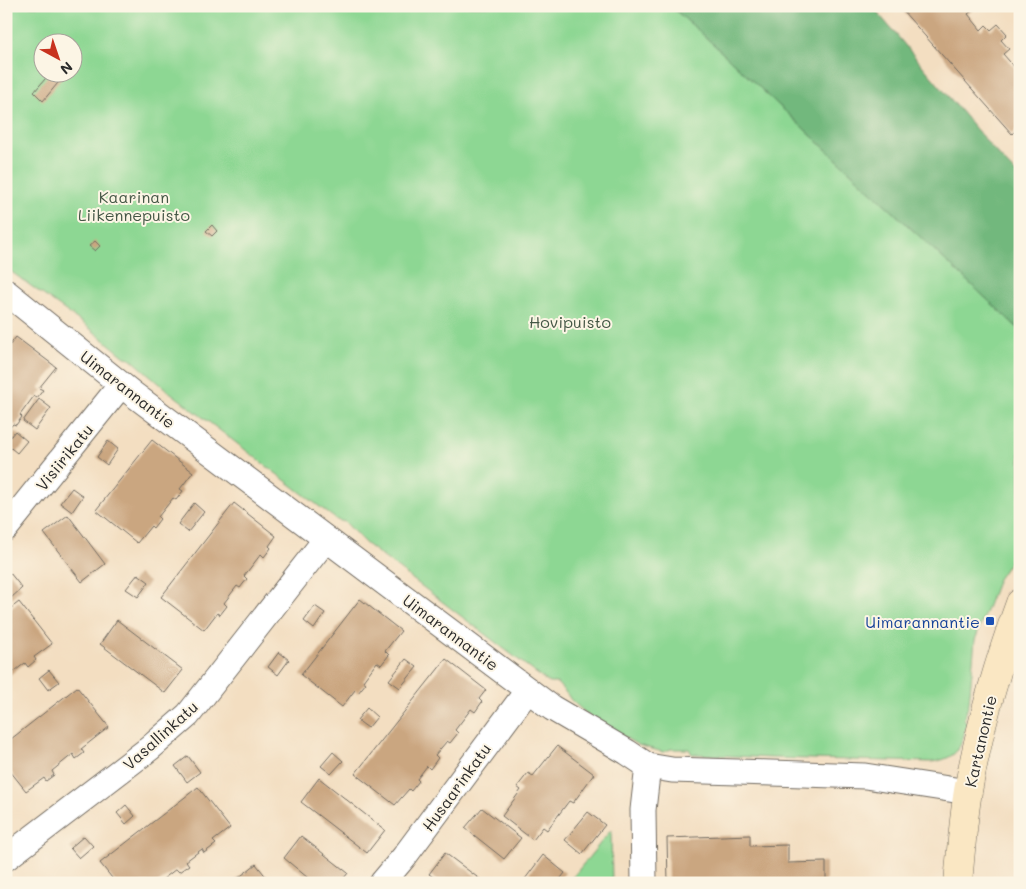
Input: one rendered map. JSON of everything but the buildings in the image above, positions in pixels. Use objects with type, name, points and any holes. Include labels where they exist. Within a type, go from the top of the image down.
[{"type":"street","name":"Uimarannantie","points":[[6,292],[121,385],[552,708],[648,766],[672,770],[865,776],[968,792]]},
{"type":"street","name":"Visiirikatu","points":[[6,528],[121,385]]},
{"type":"street","name":"Vasallinkatu","points":[[6,858],[150,748],[188,715],[326,539]]},
{"type":"street","name":"Kartanontie","points":[[958,883],[968,792],[984,721],[1007,639],[1020,603]]},
{"type":"street","name":"Husaarinkatu","points":[[382,883],[404,858],[528,690]]},
{"type":"street","points":[[644,883],[643,810],[648,766]]},
{"type":"green space","name":"Hovipuisto","points":[[6,6],[670,6],[1020,330],[1020,544],[998,579],[975,640],[969,703],[964,719],[967,723],[963,739],[957,750],[948,758],[932,762],[692,754],[689,749],[671,749],[663,752],[638,745],[591,718],[571,700],[557,683],[549,683],[365,543],[345,522],[337,520],[88,327],[6,268]]},
{"type":"green space","points":[[670,6],[872,6],[992,148],[1020,178],[1020,330],[698,30]]},
{"type":"green space","points":[[611,830],[612,883],[568,883]]},
{"type":"place","name":"Uimarannantie","points":[[990,621]]},
{"type":"park label","name":"Kaarinan Liikennepuisto","points":[[134,205]]}]
